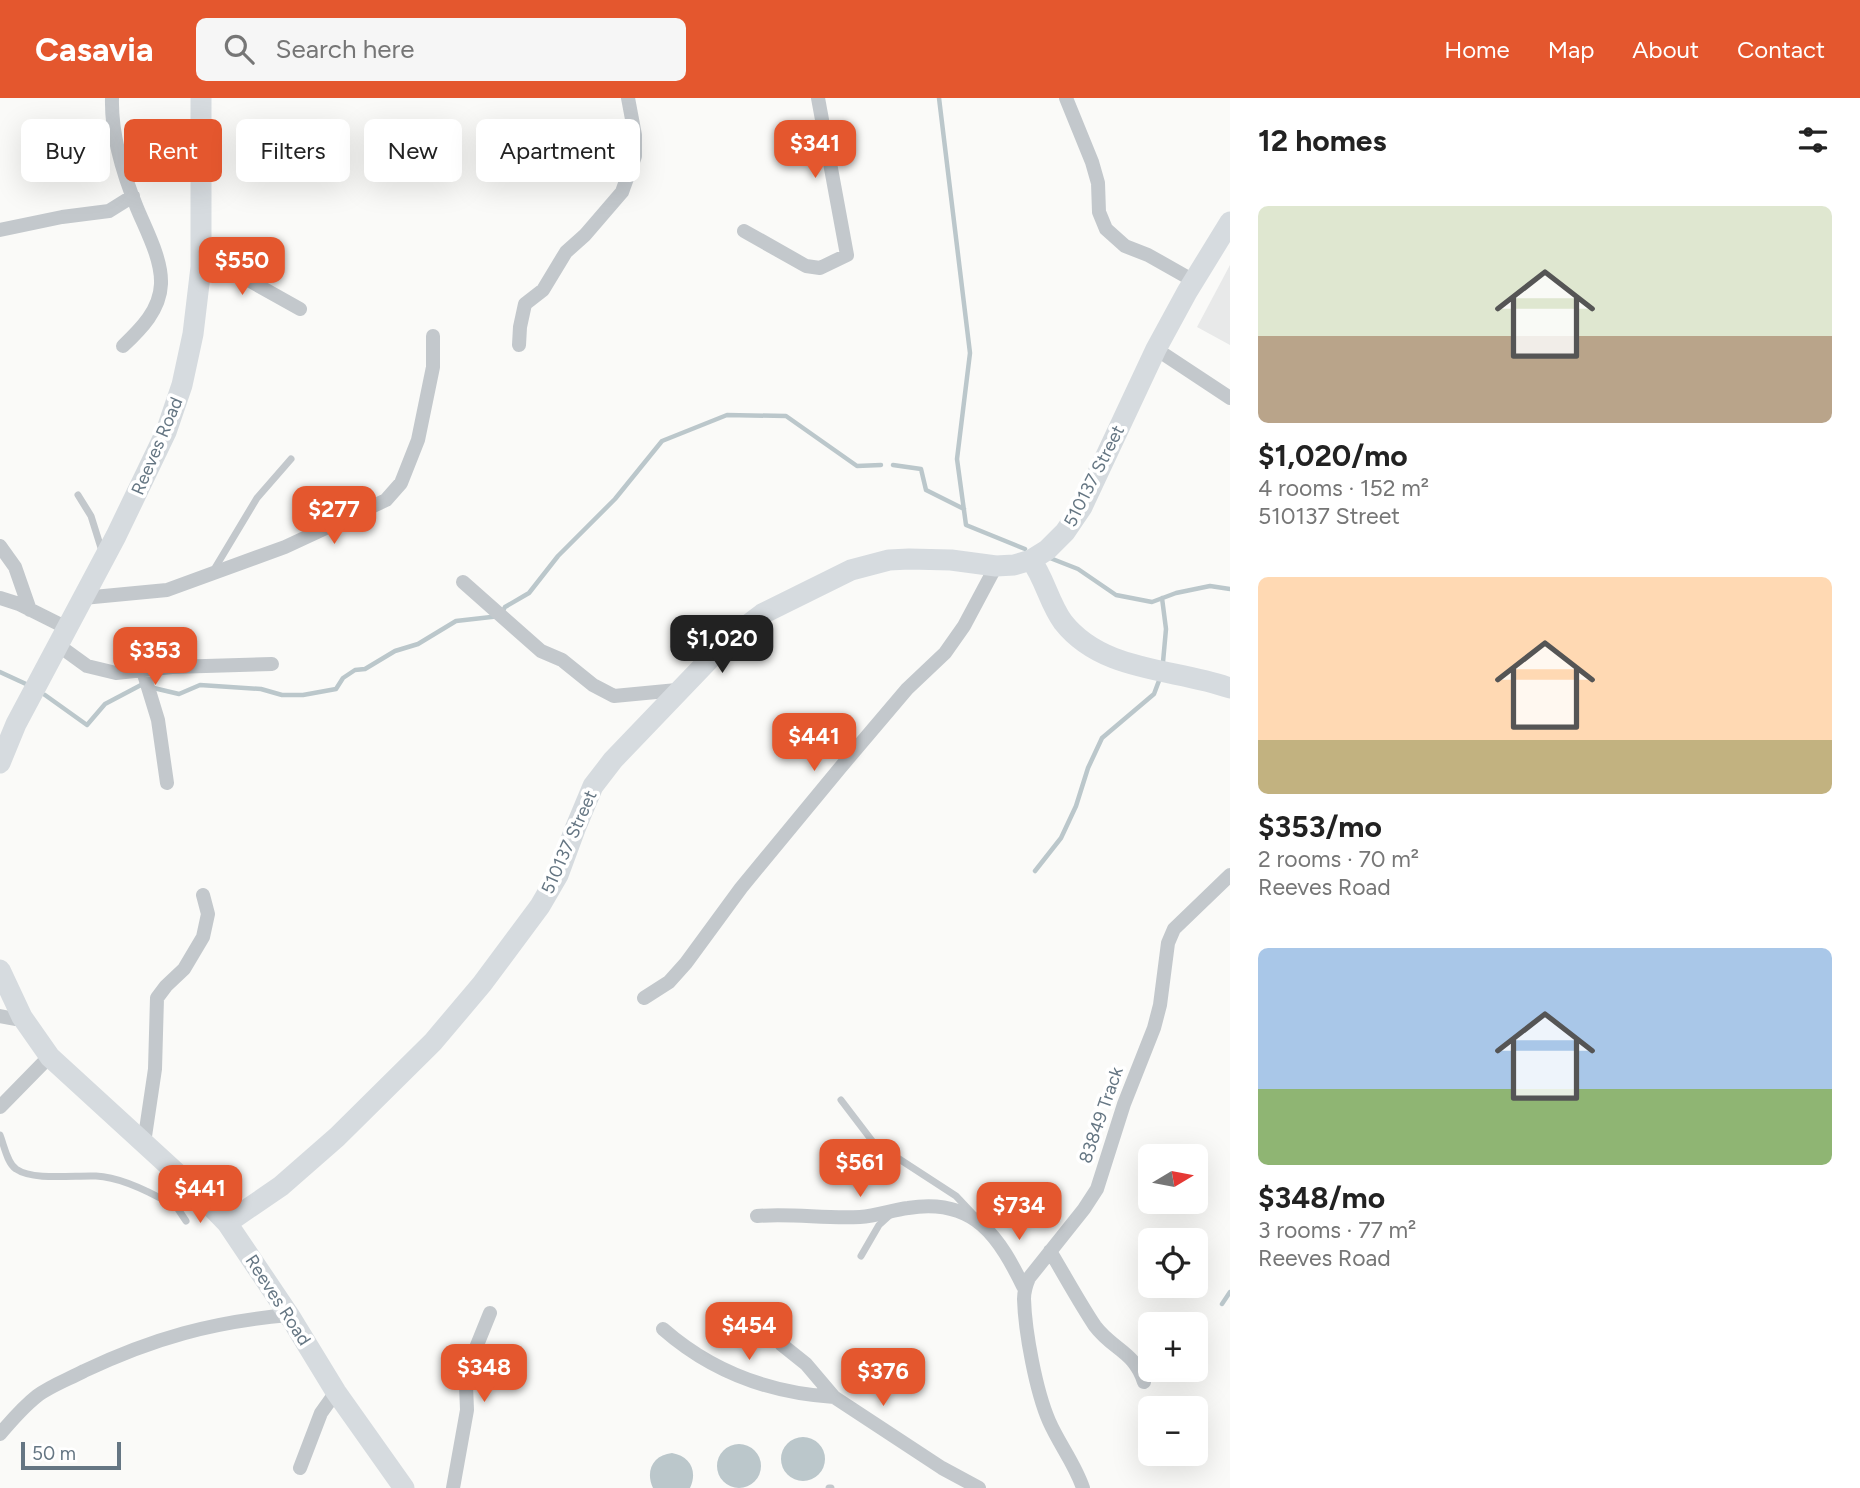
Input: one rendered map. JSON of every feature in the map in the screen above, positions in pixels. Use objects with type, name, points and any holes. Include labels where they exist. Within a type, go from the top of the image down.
[{"type":"street","points":[[112,98],[113,125],[132,196],[156,256],[161,284],[155,308],[147,321],[123,346]]},
{"type":"street","name":"Reeves Road","points":[[0,763],[16,724],[104,558],[166,432],[179,394],[193,334],[202,254],[201,98]]},
{"type":"street","points":[[519,345],[525,304],[543,290],[566,252],[602,218],[622,192],[635,156],[635,135],[628,98]]},
{"type":"street","points":[[744,231],[806,266],[820,268],[847,255],[818,98]]},
{"type":"street","points":[[1066,98],[1092,162],[1098,183],[1099,212],[1106,229],[1125,246],[1148,255],[1194,281]]},
{"type":"street","points":[[0,230],[109,211],[132,196]]},
{"type":"street","name":"510137 Street","points":[[227,1223],[281,1186],[337,1137],[433,1042],[482,984],[540,906],[558,875],[593,786],[677,690],[729,639],[762,614],[851,570],[889,560],[909,559],[1014,565],[1031,561],[1048,550],[1065,532],[1082,507],[1156,349],[1230,222]]},
{"type":"street","points":[[202,254],[300,309]]},
{"type":"street","points":[[83,598],[166,590],[325,530],[377,505],[394,493],[410,465],[418,440],[433,367],[433,336]]},
{"type":"street","points":[[1156,349],[1230,398]]},
{"type":"street","points":[[0,546],[15,567],[30,610]]},
{"type":"street","points":[[1031,561],[1064,622],[1098,649],[1134,666],[1210,680],[1230,688]]},
{"type":"street","points":[[644,998],[669,982],[687,963],[741,888],[840,768],[907,689],[945,653],[964,626],[996,566]]},
{"type":"street","points":[[463,582],[541,651],[562,660],[593,685],[614,696],[677,690]]},
{"type":"street","points":[[0,598],[30,610],[63,636],[75,659],[99,670],[116,673],[272,664]]},
{"type":"street","points":[[143,671],[158,720],[167,783]]},
{"type":"street","name":"83849 Track","points":[[1025,1290],[1029,1278],[1097,1189],[1124,1104],[1154,1028],[1160,1005],[1168,943],[1174,929],[1230,876]]},
{"type":"street","points":[[144,1143],[155,1069],[157,998],[184,969],[203,936],[208,915],[203,895]]},
{"type":"street","name":"Reeves Road","points":[[0,970],[22,1017],[50,1056],[227,1223],[289,1315],[336,1392],[404,1488]]},
{"type":"street","points":[[0,1016],[15,1019],[22,1017]]},
{"type":"street","points":[[0,1107],[50,1056]]},
{"type":"street","points":[[757,1216],[778,1214],[860,1217],[907,1208],[938,1207],[977,1219],[1010,1258],[1025,1290],[1028,1329],[1048,1419],[1069,1455],[1083,1488]]},
{"type":"street","points":[[1050,1251],[1095,1325],[1107,1340],[1134,1360],[1138,1369]]},
{"type":"street","points":[[453,1488],[467,1410],[466,1385],[471,1360],[490,1313]]},
{"type":"street","points":[[0,1434],[38,1395],[128,1350],[211,1326],[245,1319],[289,1315]]},
{"type":"street","points":[[663,1329],[694,1354],[742,1379],[794,1393],[834,1397]]},
{"type":"street","points":[[781,1343],[806,1364],[834,1397],[942,1468],[979,1488]]},
{"type":"street","points":[[300,1468],[315,1424],[336,1392]]},
{"type":"lane","points":[[212,573],[257,498],[291,459]]},
{"type":"lane","points":[[78,495],[91,516],[104,558]]},
{"type":"lane","points":[[841,1100],[873,1142],[956,1196],[977,1219]]},
{"type":"lane","points":[[0,1135],[11,1164],[17,1170],[50,1175],[99,1176],[121,1182],[171,1204],[186,1221]]},
{"type":"lane","points":[[861,1256],[879,1226],[896,1210]]},
{"type":"shaded area","points":[[1230,265],[1230,345],[1197,327]]},
{"type":"shaded area","points":[[803,1437],[812,1438],[819,1443],[824,1450],[824,1468],[819,1475],[812,1480],[803,1481],[794,1480],[787,1475],[782,1468],[781,1459],[782,1450],[787,1443],[794,1438]]},
{"type":"shaded area","points":[[739,1444],[748,1445],[755,1450],[760,1457],[760,1475],[755,1482],[748,1487],[739,1488],[730,1487],[723,1482],[718,1475],[717,1466],[718,1457],[723,1450],[730,1445]]},
{"type":"shaded area","points":[[665,1454],[684,1457],[691,1465],[693,1476],[690,1488],[653,1488],[650,1476],[652,1465]]},
{"type":"waterway","points":[[939,98],[970,353],[957,459],[966,525],[1025,549]]},
{"type":"waterway","points":[[45,695],[87,725],[105,704],[141,685],[179,694],[200,685],[261,689],[282,695],[303,695],[336,689],[343,678],[355,670],[365,669],[395,651],[418,644],[456,621],[500,616],[505,607],[529,593],[558,556],[615,499],[662,441],[727,415],[786,416],[857,466],[881,465]]},
{"type":"waterway","points":[[893,465],[921,469],[926,490],[964,509]]},
{"type":"waterway","points":[[1050,558],[1078,569],[1116,595],[1152,602],[1176,593],[1210,586],[1230,589]]},
{"type":"waterway","points":[[1162,598],[1166,629],[1163,662]]},
{"type":"waterway","points":[[0,672],[26,684]]},
{"type":"waterway","points":[[1035,871],[1061,838],[1102,738],[1154,694],[1160,678]]},
{"type":"waterway","points":[[1222,1304],[1230,1292]]}]
